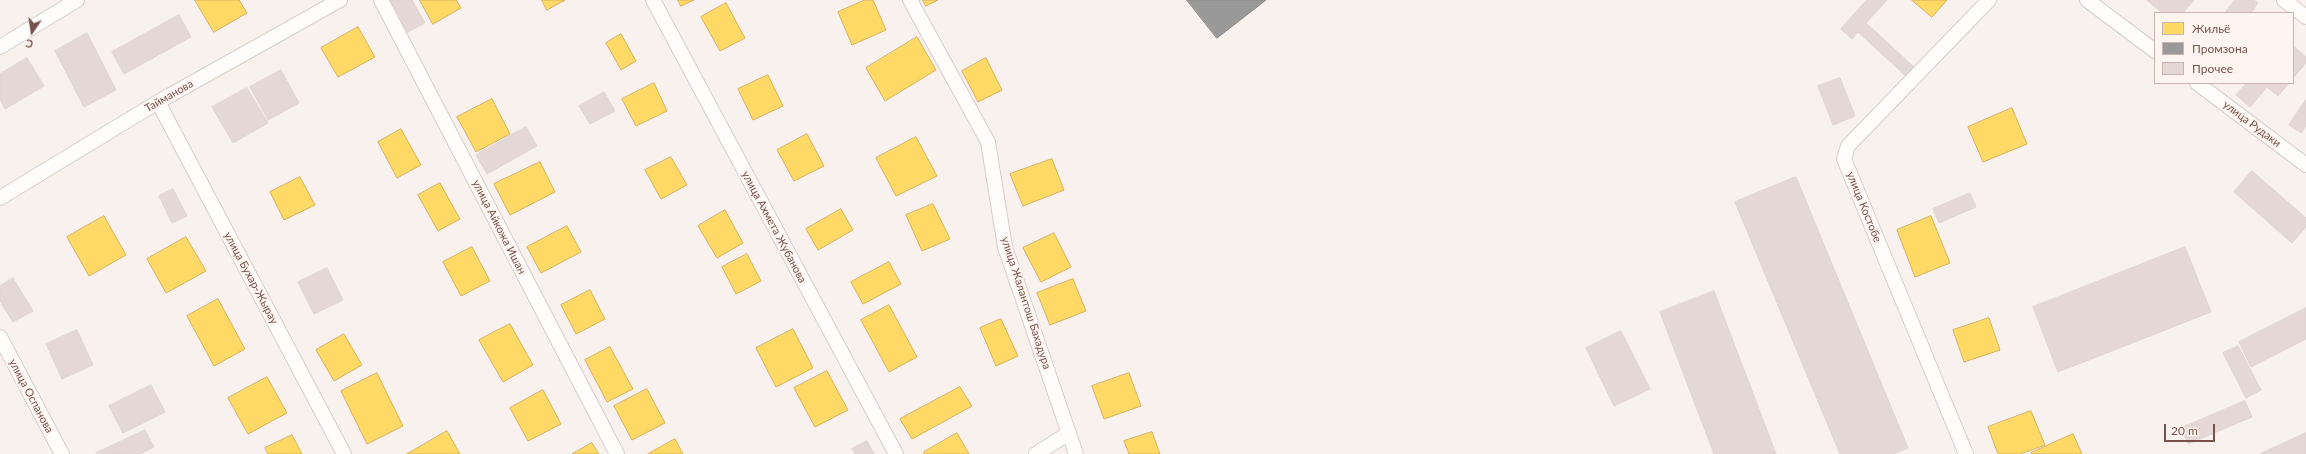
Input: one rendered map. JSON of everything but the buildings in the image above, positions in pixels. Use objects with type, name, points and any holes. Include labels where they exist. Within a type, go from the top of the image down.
[{"type":"street","points":[[0,47],[77,0]]},
{"type":"street","name":"Тайманова","points":[[0,198],[158,102],[340,0]]},
{"type":"street","name":"улица Айкожа Ишан","points":[[381,0],[617,454]]},
{"type":"street","name":"улица Ахмета Жубанова","points":[[653,0],[896,454]]},
{"type":"street","name":"улица Жалантош Бахадура","points":[[910,0],[988,142],[1005,247],[1076,454]]},
{"type":"street","name":"улица Костобе","points":[[1966,454],[1844,159],[1848,146],[1989,0]]},
{"type":"street","points":[[2284,0],[2306,17]]},
{"type":"street","points":[[2095,2],[2154,50]]},
{"type":"street","name":"улица Рудаки","points":[[2198,84],[2306,165]]},
{"type":"street","name":"улица Бухар-Жырау","points":[[158,102],[344,454]]},
{"type":"street","name":"улица Оспанова","points":[[0,337],[62,454]]},
{"type":"street","points":[[1036,454],[1068,433]]}]
